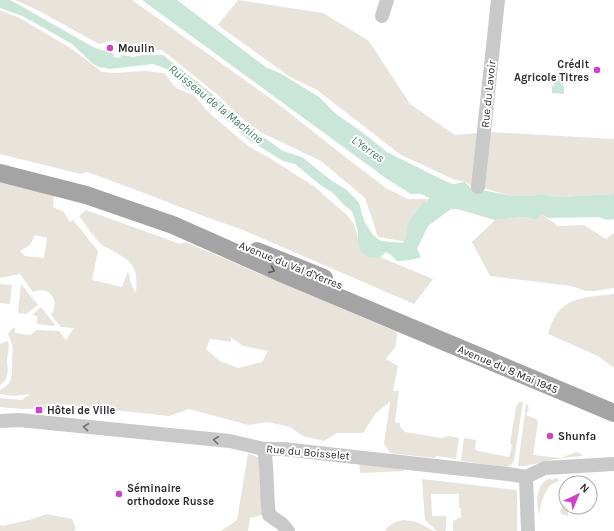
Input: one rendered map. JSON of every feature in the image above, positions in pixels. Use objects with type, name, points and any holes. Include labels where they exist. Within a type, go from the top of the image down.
[{"type":"main road","name":"Avenue du Val d'Yerres","points":[[0,173],[86,195],[173,225],[220,236],[288,262],[405,319]]},
{"type":"main road","name":"Avenue du 8 Mai 1945","points":[[405,319],[614,401]]},
{"type":"main road","name":"Avenue du 8 Mai 1945","points":[[405,319],[614,413]]},
{"type":"street","points":[[382,16],[387,0]]},
{"type":"street","name":"Rue du Lavoir","points":[[478,187],[498,0]]},
{"type":"street","name":"Rue du Boisselet","points":[[0,420],[26,421],[230,441],[259,448],[381,459],[526,477]]},
{"type":"street","points":[[259,448],[267,466],[267,502],[269,515],[282,524],[288,531]]},
{"type":"street","points":[[528,531],[528,492],[526,477],[545,468],[614,464]]},
{"type":"shaded area","points":[[15,0],[132,0],[277,103],[386,188],[408,199],[428,199],[407,242],[378,237],[365,198],[321,161],[260,132],[239,116],[219,96],[162,50],[141,50],[130,53],[114,40],[99,44],[47,15]]},
{"type":"shaded area","points":[[238,0],[323,13],[369,41],[410,104],[455,135],[490,132],[614,139],[614,194],[558,197],[541,194],[530,196],[512,196],[483,188],[471,187],[466,182],[455,180],[401,155],[317,90],[290,77],[218,25]]},
{"type":"shaded area","points":[[0,10],[20,18],[72,49],[102,72],[115,73],[145,71],[164,73],[176,88],[195,96],[207,111],[248,146],[315,187],[347,215],[354,224],[361,249],[433,279],[414,304],[243,230],[87,172],[81,174],[0,154]]},
{"type":"shaded area","points":[[0,180],[54,195],[53,207],[64,212],[70,222],[73,220],[98,251],[92,280],[122,287],[128,271],[131,284],[136,293],[136,277],[133,267],[126,259],[102,245],[96,238],[79,216],[86,210],[180,244],[185,242],[397,332],[396,346],[386,359],[398,366],[393,391],[399,391],[395,422],[400,423],[400,426],[405,432],[442,438],[448,436],[459,438],[456,459],[437,456],[434,458],[390,453],[384,444],[390,402],[376,413],[363,433],[337,433],[324,441],[303,436],[290,427],[268,422],[248,425],[189,409],[169,416],[57,404],[52,408],[22,409],[0,407],[0,398],[22,400],[30,394],[14,396],[0,394],[0,390],[8,384],[12,374],[13,349],[8,333],[15,327],[15,333],[30,335],[37,330],[59,331],[66,340],[74,328],[61,327],[51,315],[55,304],[52,295],[48,292],[39,290],[33,292],[20,274],[0,278]],"holes":[[[35,235],[47,238],[44,258],[25,256],[20,251],[30,245]],[[231,337],[243,346],[268,351],[262,362],[238,368],[220,361],[206,349],[210,339],[231,342]]]},
{"type":"shaded area","points":[[541,214],[558,226],[584,225],[606,239],[614,233],[614,288],[586,291],[571,286],[490,276],[472,242],[495,220],[524,217],[535,220]]},
{"type":"shaded area","points":[[0,284],[12,285],[10,304],[0,303]]},
{"type":"shaded area","points":[[21,284],[38,305],[26,314],[18,313]]},
{"type":"shaded area","points":[[614,294],[614,368],[598,356],[548,334],[552,322],[558,312],[572,301],[581,298]]},
{"type":"shaded area","points":[[41,307],[55,325],[54,326],[37,324],[37,316],[32,315]]},
{"type":"shaded area","points":[[8,341],[7,375],[3,383],[0,385],[0,344]]},
{"type":"shaded area","points":[[519,402],[523,402],[514,461],[511,465],[506,467],[461,461],[464,438],[476,440],[475,449],[478,451],[509,457],[512,445],[510,444],[516,407]]},
{"type":"shaded area","points":[[526,403],[529,408],[526,415],[536,419],[538,422],[533,455],[561,458],[576,452],[582,454],[581,456],[518,466]]},
{"type":"shaded area","points":[[248,453],[261,459],[267,514],[250,518],[248,531],[221,531],[237,520]]},
{"type":"shaded area","points":[[359,461],[404,466],[404,471],[360,473]]},
{"type":"shaded area","points":[[558,478],[558,481],[550,486],[544,495],[539,515],[537,499],[539,488],[546,480]]},
{"type":"shaded area","points":[[422,479],[517,490],[517,531],[453,531],[453,521],[461,517],[461,509],[459,508],[459,494],[431,494],[432,516],[446,516],[446,530],[437,531],[425,520]]},
{"type":"shaded area","points":[[47,514],[72,519],[76,529],[74,531],[0,531],[0,525],[2,526],[29,520]]},
{"type":"shaded area","points":[[404,520],[417,522],[434,531],[385,531],[393,523]]},
{"type":"water","points":[[0,0],[10,0],[14,2],[93,47],[114,54],[113,57],[119,58],[122,55],[133,57],[143,55],[163,55],[211,93],[240,120],[259,134],[283,151],[302,157],[332,181],[347,190],[359,203],[364,221],[373,235],[381,241],[403,243],[406,238],[408,223],[422,204],[427,202],[429,198],[421,194],[411,194],[387,179],[142,0],[177,0],[267,68],[280,73],[319,97],[336,114],[387,152],[445,181],[453,184],[465,182],[471,188],[512,196],[530,196],[541,194],[558,197],[614,194],[614,219],[608,220],[598,217],[548,218],[541,214],[536,220],[524,217],[495,220],[457,209],[451,209],[428,226],[417,249],[421,257],[397,261],[386,252],[379,258],[368,257],[360,251],[358,231],[352,211],[333,193],[319,184],[295,164],[283,161],[249,140],[200,96],[186,89],[167,69],[153,64],[110,69],[99,67],[93,64],[72,44],[22,16],[0,8]]},
{"type":"water","points":[[557,75],[562,76],[564,94],[552,93],[552,86],[554,86]]},
{"type":"place","name":"Moulin","points":[[110,48]]},
{"type":"place","name":"Crédit Agricole Titres","points":[[597,70]]},
{"type":"place","name":"Hôtel de Ville","points":[[39,410]]},
{"type":"place","name":"Shunfa","points":[[550,436]]},
{"type":"place","name":"Séminaire orthodoxe Russe","points":[[119,494]]},
{"type":"water label","name":"Ruisseau de la Machine","points":[[216,104]]},
{"type":"water label","name":"L'Yerres","points":[[368,149]]}]
